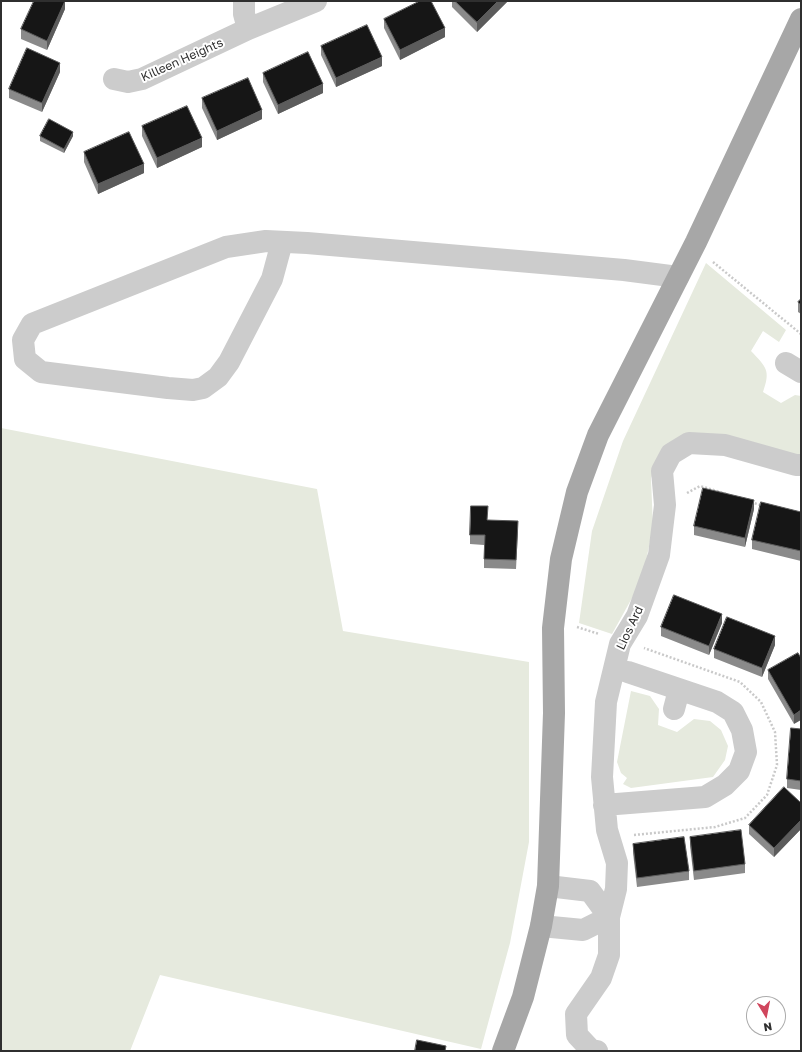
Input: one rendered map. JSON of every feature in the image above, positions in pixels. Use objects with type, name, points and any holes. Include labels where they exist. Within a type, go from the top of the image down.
[{"type":"main road","points":[[503,1051],[523,997],[541,926],[548,886],[552,802],[554,620],[561,559],[577,492],[598,435],[694,247],[801,19]]},
{"type":"street","points":[[244,1],[244,14],[248,29]]},
{"type":"street","name":"Killeen Heights","points":[[114,79],[128,82],[142,79],[248,29],[316,1]]},
{"type":"street","points":[[282,242],[272,279],[229,362],[218,377],[203,388],[193,390],[168,388],[41,372],[25,359],[23,340],[32,324],[226,248],[266,241],[282,242],[624,270],[678,277]]},
{"type":"street","name":"Lios Ard","points":[[597,1051],[591,1050],[577,1035],[576,1014],[601,978],[609,955],[609,917],[616,889],[617,863],[607,830],[602,777],[606,702],[623,640],[637,616],[659,554],[665,505],[662,471],[671,454],[689,443],[725,445],[796,465],[801,465]]},
{"type":"street","points":[[604,805],[705,797],[725,785],[739,771],[746,752],[742,730],[733,712],[717,702],[676,699],[628,672]]},
{"type":"street","points":[[541,926],[583,930],[609,917],[590,891],[548,886]]},
{"type":"path","points":[[694,247],[801,334]]},
{"type":"path","points":[[687,494],[700,486],[728,494]]},
{"type":"path","points":[[748,501],[768,507]]},
{"type":"path","points":[[554,620],[623,640],[740,682],[762,702],[775,732],[777,765],[767,794],[745,818],[715,827],[626,836]]},
{"type":"shaded area","points":[[706,263],[786,330],[779,342],[763,331],[751,351],[766,369],[767,379],[763,392],[781,403],[795,395],[801,396],[801,461],[731,440],[660,458],[651,478],[653,527],[642,580],[612,634],[579,623],[592,531],[623,441]]},
{"type":"shaded area","points":[[1,428],[317,489],[343,631],[529,662],[529,842],[510,943],[481,1049],[160,975],[130,1051],[1,1051]]},
{"type":"shaded area","points":[[631,691],[650,696],[659,709],[658,725],[677,732],[694,719],[710,721],[721,730],[728,746],[725,760],[713,777],[631,788],[623,784],[627,778],[621,773],[617,762]]},
{"type":"building","points":[[34,1],[65,1],[47,41],[21,29]]},
{"type":"building","points":[[420,1],[431,1],[445,28],[400,50],[384,19]]},
{"type":"building","points":[[455,1],[498,1],[477,22]]},
{"type":"building","points":[[367,25],[382,57],[336,78],[321,46]]},
{"type":"building","points":[[27,48],[60,63],[42,103],[9,89]]},
{"type":"building","points":[[308,52],[323,84],[278,105],[263,73]]},
{"type":"building","points":[[248,78],[262,110],[217,131],[202,98]]},
{"type":"building","points":[[187,106],[202,138],[157,158],[142,126]]},
{"type":"building","points":[[49,119],[73,132],[64,149],[40,136]]},
{"type":"building","points":[[129,132],[144,164],[98,184],[84,152]]},
{"type":"building","points":[[703,488],[754,500],[745,538],[694,526]]},
{"type":"building","points":[[761,502],[801,512],[801,551],[752,540]]},
{"type":"building","points":[[471,506],[488,506],[487,520],[518,521],[516,560],[484,559],[485,535],[470,535]]},
{"type":"building","points":[[674,595],[722,614],[709,646],[661,627]]},
{"type":"building","points":[[727,617],[775,636],[762,668],[714,649]]},
{"type":"building","points":[[798,653],[801,658],[801,710],[794,715],[768,670]]},
{"type":"building","points":[[791,728],[801,729],[801,781],[787,779]]},
{"type":"building","points":[[784,787],[801,803],[801,820],[774,848],[749,825]]},
{"type":"building","points":[[741,830],[745,864],[694,871],[690,837]]},
{"type":"building","points":[[684,837],[689,871],[637,878],[633,844]]},
{"type":"building","points":[[417,1040],[446,1046],[445,1051],[415,1051]]}]
